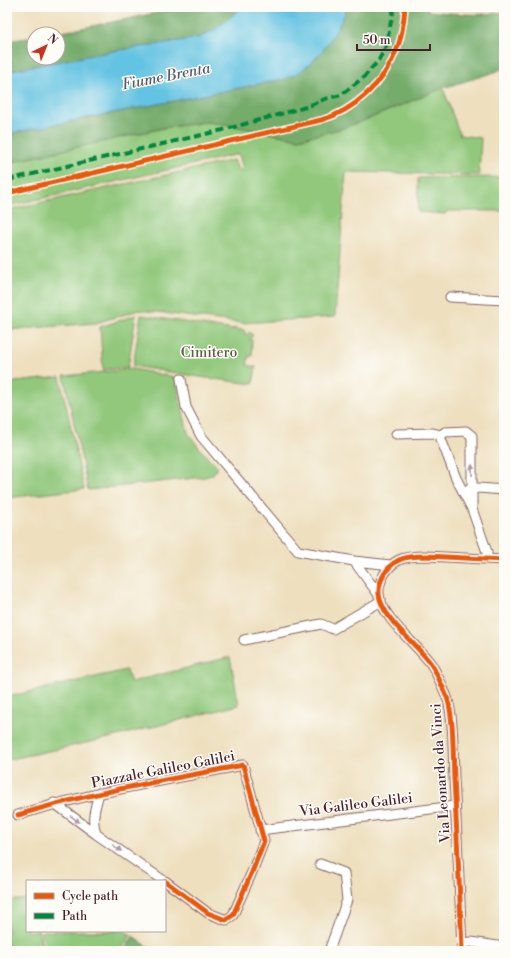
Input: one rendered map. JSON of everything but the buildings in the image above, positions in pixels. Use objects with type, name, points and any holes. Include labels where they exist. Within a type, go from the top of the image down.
[{"type":"street","points":[[450,297],[504,300]]},
{"type":"street","points":[[181,379],[186,407],[201,436],[298,551],[354,561],[391,565]]},
{"type":"street","points":[[396,434],[433,433],[440,435],[445,432],[466,431],[472,436],[472,509]]},
{"type":"street","points":[[440,435],[456,478],[472,509],[487,552],[487,559]]},
{"type":"street","points":[[462,490],[504,490]]},
{"type":"street","points":[[244,640],[321,624],[333,629],[380,598],[379,585],[383,576],[391,565],[400,560],[414,556],[426,556],[504,560]]},
{"type":"street","name":"Via Leonardo da Vinci","points":[[354,561],[380,598],[389,616],[431,664],[447,697],[451,723],[462,947]]},
{"type":"street","name":"Piazzale Galileo Galilei","points":[[18,815],[54,803],[243,765],[264,841],[233,915],[226,920],[208,913],[166,882]]},
{"type":"street","name":"Piazzale Galileo Galilei","points":[[96,834],[93,824],[94,808],[99,793]]},
{"type":"street","name":"Piazzale Galileo Galilei","points":[[54,803],[96,834],[164,880]]},
{"type":"street","name":"Via Galileo Galilei","points":[[260,830],[455,806]]},
{"type":"street","points":[[320,864],[344,873],[347,900],[329,951]]},
{"type":"street","points":[[462,947],[471,942],[504,947]]},
{"type":"green space","points":[[186,7],[242,7],[217,28],[198,38],[66,60],[66,31]]},
{"type":"green space","points":[[347,7],[427,7],[428,11],[466,14],[504,12],[504,68],[443,88],[340,129],[299,139],[224,124],[205,122],[163,128],[7,163],[7,134],[284,79],[295,75],[315,59],[322,51],[344,16]]},
{"type":"green space","points":[[26,38],[26,66],[34,66],[7,71],[7,41]]},
{"type":"green space","points":[[443,88],[460,135],[481,138],[479,175],[346,172],[335,317],[242,323],[139,310],[96,323],[7,330],[7,210],[234,160],[238,170],[243,170],[239,154],[7,206],[7,163],[163,128],[205,122],[224,124],[299,139],[363,121]]},
{"type":"green space","points":[[504,177],[504,211],[447,211],[445,214],[418,212],[418,178]]},
{"type":"green space","points":[[136,315],[128,367],[103,370],[100,327]]},
{"type":"green space","name":"Cimitero","points":[[141,315],[233,330],[234,328],[237,330],[244,330],[246,335],[250,332],[253,336],[249,339],[252,340],[252,356],[249,356],[247,365],[256,367],[253,384],[133,366]]},
{"type":"green space","points":[[133,369],[175,377],[188,433],[200,449],[218,467],[212,475],[88,490],[64,376]]},
{"type":"green space","points":[[60,377],[84,489],[7,498],[7,383]]},
{"type":"green space","points":[[230,657],[239,705],[109,738],[7,760],[7,697],[126,670],[131,682]]},
{"type":"green space","points":[[26,899],[26,932],[39,932],[43,951],[7,951],[7,901]]},
{"type":"green space","points":[[42,932],[126,932],[131,935],[124,946],[92,951],[45,951]]},
{"type":"green space","points":[[133,936],[154,951],[108,951],[126,948]]},
{"type":"water","name":"Fiume Brenta","points":[[242,7],[347,7],[344,16],[334,34],[322,51],[316,58],[295,75],[284,79],[7,134],[7,71],[34,66],[66,66],[66,60],[198,38],[217,28]]},
{"type":"marked path","points":[[7,180],[223,130],[306,107],[325,99],[341,95],[364,77],[379,60],[386,46],[394,7]]},
{"type":"cycle path","points":[[7,193],[333,116],[345,110],[367,94],[385,73],[399,44],[405,7]]},
{"type":"cycle path","points":[[462,951],[453,737],[449,705],[442,685],[431,664],[393,622],[386,612],[381,603],[379,589],[384,574],[387,570],[399,560],[412,556],[504,560]]},
{"type":"cycle path","points":[[18,815],[101,793],[243,765],[264,841],[233,915],[226,920],[208,913],[166,882]]}]
